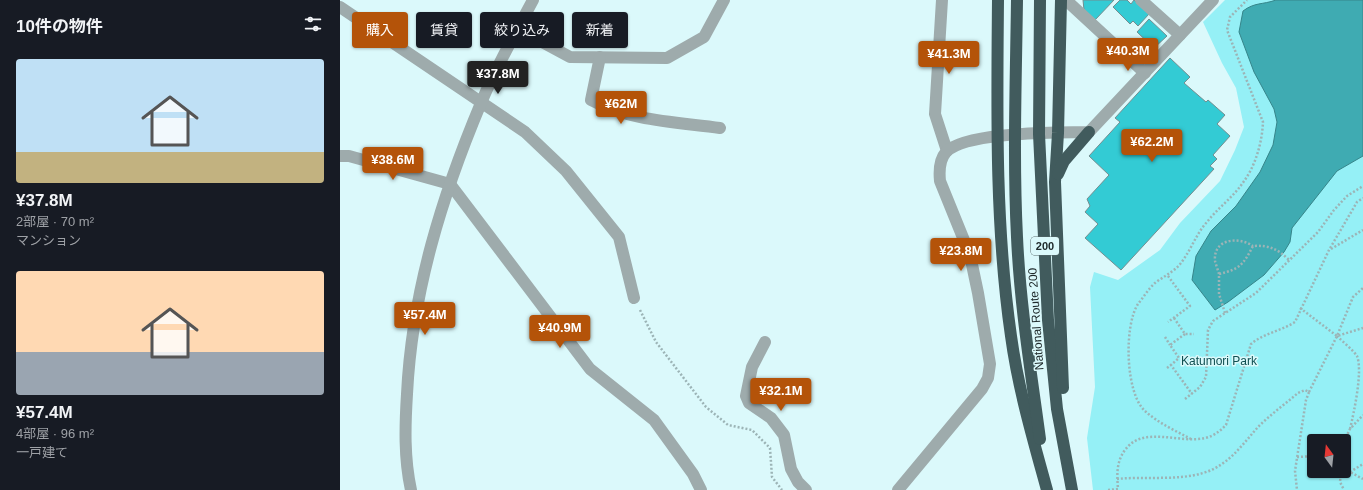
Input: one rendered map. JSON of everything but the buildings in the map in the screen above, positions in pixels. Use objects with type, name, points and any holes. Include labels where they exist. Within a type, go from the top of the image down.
[{"type":"highway","points":[[998,0],[996,136],[1000,242],[1011,337],[1024,405],[1047,490]]},
{"type":"highway","name":"National Route 200","points":[[1017,0],[1015,135],[1017,237],[1022,305],[1047,490]]},
{"type":"highway","name":"National Route 200","points":[[1040,0],[1039,134],[1048,320],[1057,409],[1072,487]]},
{"type":"highway","points":[[1060,0],[1058,133],[1055,182],[1061,353],[1072,487]]},
{"type":"highway","points":[[1055,182],[1064,161],[1089,132]]},
{"type":"street","points":[[527,12],[533,0]]},
{"type":"street","points":[[553,48],[570,57],[667,58],[704,37],[724,0]]},
{"type":"street","points":[[942,0],[935,114],[947,151]]},
{"type":"street","points":[[1066,0],[1145,72]]},
{"type":"street","points":[[1141,0],[1180,35]]},
{"type":"street","points":[[898,490],[982,389],[988,378],[990,364],[985,328],[970,255],[940,181],[940,164],[947,151],[961,143],[996,136],[1089,132],[1213,0]]},
{"type":"street","points":[[340,7],[525,132],[566,171],[619,237],[634,298]]},
{"type":"street","points":[[411,490],[405,441],[408,365],[419,296],[431,239],[481,101],[508,48]]},
{"type":"street","points":[[600,57],[591,100],[606,108],[633,116],[720,128]]},
{"type":"street","points":[[340,156],[349,156],[450,184],[590,369],[654,420],[693,474],[701,490]]},
{"type":"street","points":[[765,342],[752,368],[746,396],[749,403],[770,418],[784,435],[791,469],[798,482],[806,490]]},
{"type":"path","points":[[1191,440],[1144,411],[1136,399],[1130,375],[1128,347],[1131,321],[1137,305],[1154,284],[1168,276],[1181,263],[1206,223],[1242,184],[1255,160],[1262,138],[1262,122],[1227,30],[1230,17],[1246,0]]},
{"type":"path","points":[[1186,399],[1206,377],[1208,330],[1213,321],[1256,293],[1318,232],[1334,210],[1347,196],[1363,186]]},
{"type":"path","points":[[1108,490],[1119,489],[1117,479],[1118,466],[1122,454],[1130,443],[1140,438],[1151,437],[1191,440],[1207,438],[1218,433],[1226,425],[1251,344],[1260,336],[1288,327],[1294,322],[1329,250],[1357,202],[1363,198]]},
{"type":"path","points":[[1329,250],[1363,230]]},
{"type":"path","points":[[1225,313],[1219,294],[1219,274],[1215,260],[1216,253],[1227,241],[1236,239],[1245,241],[1253,246],[1271,247],[1279,251],[1289,260]]},
{"type":"path","points":[[1219,274],[1232,271],[1241,266],[1253,246]]},
{"type":"path","points":[[1168,276],[1190,306],[1168,322]]},
{"type":"path","points":[[1297,490],[1295,471],[1306,400],[1337,336],[1353,297],[1363,288]]},
{"type":"path","points":[[634,298],[656,342],[676,371],[706,407],[728,425],[752,430],[770,448],[772,477],[782,490]]},
{"type":"path","points":[[1300,308],[1337,336],[1357,356],[1360,364],[1359,384],[1350,429],[1348,434]]},
{"type":"path","points":[[1174,318],[1185,334]]},
{"type":"path","points":[[1337,336],[1363,328]]},
{"type":"path","points":[[1170,345],[1185,334],[1194,334]]},
{"type":"path","points":[[1165,337],[1180,358],[1167,368]]},
{"type":"path","points":[[1171,365],[1192,394]]},
{"type":"path","points":[[1117,479],[1142,476],[1161,478],[1202,474],[1221,466],[1241,447],[1259,426],[1298,393],[1305,390],[1309,392]]},
{"type":"path","points":[[1350,429],[1363,415]]},
{"type":"path","points":[[1297,457],[1307,456]]},
{"type":"path","points":[[1351,471],[1363,464]]},
{"type":"path","points":[[1351,473],[1363,479]]},
{"type":"path","points":[[1340,478],[1340,482],[1344,490]]},
{"type":"green space","name":"Katumori Park","points":[[1225,0],[1363,0],[1363,490],[1093,490],[1087,438],[1095,387],[1090,287],[1094,272],[1118,280],[1160,250],[1180,223],[1220,181],[1244,127],[1236,88],[1222,63],[1203,22]]},
{"type":"shaded area","points":[[1276,0],[1363,0],[1363,156],[1337,171],[1292,228],[1290,242],[1284,252],[1264,275],[1215,310],[1192,280],[1196,256],[1211,231],[1236,206],[1260,172],[1273,145],[1277,122],[1274,109],[1254,72],[1239,32],[1243,11],[1255,5]]}]
